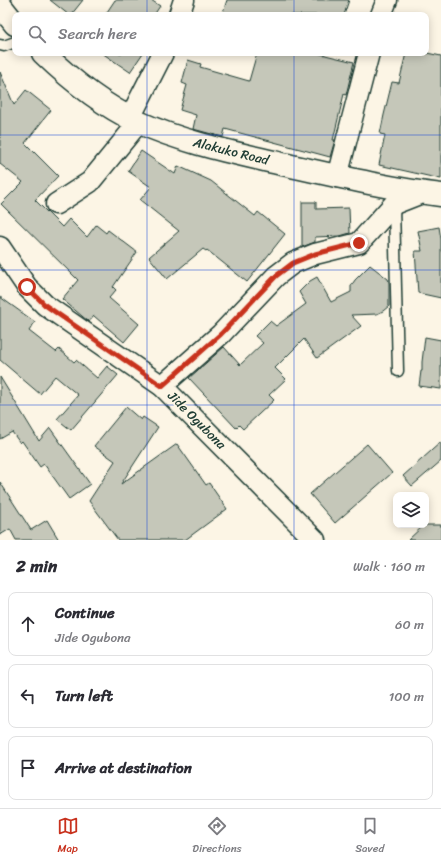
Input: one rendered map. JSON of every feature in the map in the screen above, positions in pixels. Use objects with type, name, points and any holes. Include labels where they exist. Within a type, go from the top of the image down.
[{"type":"main road","points":[[0,5],[12,20]]},
{"type":"main road","name":"Alakuko Road","points":[[46,56],[59,68],[90,91],[135,120],[197,143],[337,177],[431,194]]},
{"type":"street","points":[[180,12],[184,0]]},
{"type":"street","points":[[382,12],[387,0]]},
{"type":"street","points":[[56,204],[90,182],[135,120],[162,56]]},
{"type":"street","points":[[337,177],[368,56]]},
{"type":"street","points":[[162,386],[221,334],[276,276],[293,263],[315,254],[359,243],[394,204],[431,194]]},
{"type":"street","name":"Jide Ogubona","points":[[0,247],[27,287],[45,305],[162,386],[316,540]]},
{"type":"lane","points":[[0,45],[4,46],[12,43]]},
{"type":"lane","points":[[394,204],[398,371]]},
{"type":"building","points":[[50,0],[83,0],[73,12],[65,12]]},
{"type":"building","points":[[115,0],[151,0],[160,6],[156,12],[107,12]]},
{"type":"building","points":[[227,0],[349,0],[345,12],[223,12]]},
{"type":"building","points":[[429,53],[441,56],[441,179],[379,165],[385,135],[380,134],[392,82],[399,83],[405,56],[429,56]]},
{"type":"building","points":[[106,56],[141,56],[130,72]]},
{"type":"building","points":[[256,56],[329,56],[354,62],[346,95],[344,94],[330,157],[225,129],[223,137],[193,129],[196,115],[180,110],[187,85],[182,83],[188,60],[201,64],[200,67],[249,81]]},
{"type":"building","points":[[0,72],[14,105],[26,90],[51,110],[25,143],[58,176],[35,200],[62,227],[69,219],[87,237],[96,225],[106,233],[108,230],[137,252],[113,287],[116,290],[109,298],[139,324],[124,342],[94,316],[89,322],[62,299],[78,280],[1,204],[23,182],[0,164]]},
{"type":"building","points":[[141,151],[175,174],[178,166],[211,181],[255,216],[258,212],[285,234],[247,282],[207,250],[206,251],[203,249],[167,279],[149,257],[179,231],[140,200],[151,187],[128,171]]},
{"type":"building","points":[[302,202],[316,202],[316,209],[349,208],[350,233],[340,236],[315,237],[315,242],[302,247]]},
{"type":"building","points":[[439,227],[441,239],[441,298],[418,293],[415,251],[422,251],[418,231]]},
{"type":"building","points":[[370,265],[388,279],[389,306],[377,314],[351,315],[361,326],[317,358],[304,339],[275,368],[286,379],[269,395],[274,400],[243,429],[239,425],[236,428],[189,378],[224,347],[240,365],[263,343],[255,336],[270,321],[276,326],[306,304],[299,292],[310,281],[317,277],[331,302],[351,292],[351,286],[355,280]]},
{"type":"building","points":[[0,297],[35,322],[29,331],[56,352],[59,349],[74,362],[76,360],[97,378],[107,366],[118,375],[71,430],[57,419],[78,395],[55,376],[40,394],[0,360]]},
{"type":"building","points":[[425,337],[441,340],[441,389],[419,386]]},
{"type":"building","points":[[0,377],[39,441],[50,428],[90,484],[69,499],[44,464],[40,467],[22,441],[20,443],[12,432],[0,439]]},
{"type":"building","points":[[126,407],[141,420],[143,417],[158,427],[121,484],[177,444],[206,485],[209,483],[227,509],[185,540],[118,540],[89,501],[115,461],[94,446]]},
{"type":"building","points":[[441,442],[441,461],[412,486],[403,476]]},
{"type":"building","points":[[367,444],[392,473],[335,523],[310,494]]},
{"type":"building","points":[[0,482],[31,530],[47,520],[59,540],[16,540],[10,529],[0,535]]},
{"type":"building","points":[[429,525],[441,525],[441,540],[408,540],[421,528],[429,528]]},
{"type":"route","points":[[27,287],[45,305],[162,386],[221,334],[276,276],[293,263],[315,254],[359,243]]}]
